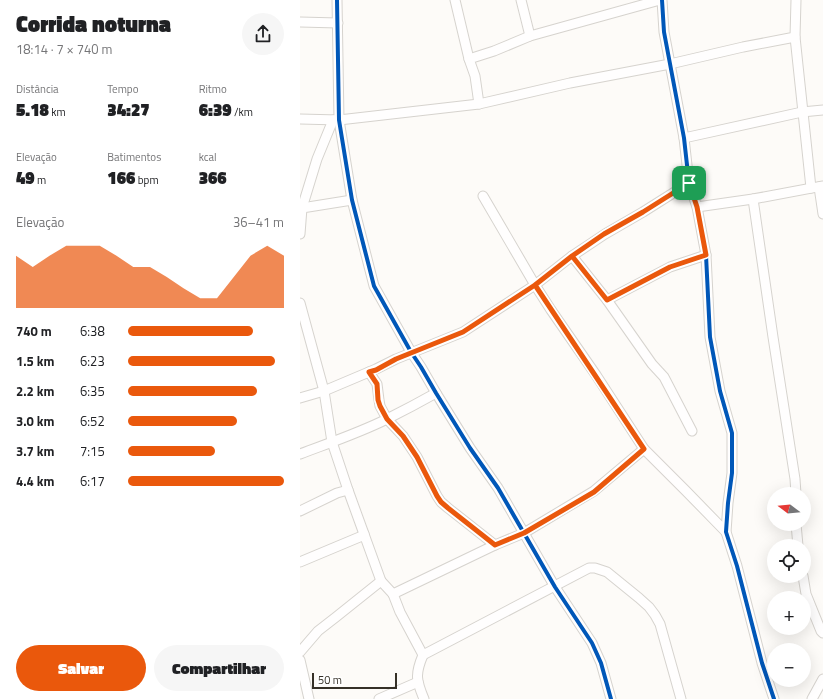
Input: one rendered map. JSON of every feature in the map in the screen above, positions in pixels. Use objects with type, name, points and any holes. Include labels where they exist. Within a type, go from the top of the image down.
[{"type":"street","points":[[337,0],[336,120],[352,200],[374,286],[436,394],[470,448],[498,488],[555,587],[592,643],[601,663],[612,699]]},
{"type":"street","points":[[455,0],[469,58],[475,76],[479,104]]},
{"type":"street","points":[[521,0],[530,36]]},
{"type":"street","points":[[469,58],[494,51],[530,36],[661,0],[664,32],[684,138],[689,183],[697,207],[706,255],[710,337],[720,391],[732,433],[732,473],[726,532],[737,566],[762,663],[774,699]]},
{"type":"street","points":[[796,0],[795,37],[802,112],[823,214]]},
{"type":"street","points":[[300,22],[338,23]]},
{"type":"street","points":[[300,119],[336,120],[479,104],[570,83],[670,64],[795,37]]},
{"type":"street","points":[[684,138],[802,112],[823,110]]},
{"type":"street","points":[[300,234],[301,208],[317,159],[336,120]]},
{"type":"street","points":[[300,398],[324,391],[376,370],[411,352],[463,332],[535,285],[572,256],[604,234],[643,212],[689,183]]},
{"type":"street","points":[[697,207],[753,199],[818,187]]},
{"type":"street","points":[[484,196],[535,285],[644,449],[726,532]]},
{"type":"street","points":[[753,199],[796,487]]},
{"type":"street","points":[[301,208],[352,200]]},
{"type":"street","points":[[607,300],[670,267],[706,255]]},
{"type":"street","points":[[572,256],[607,300],[652,364],[664,377],[692,431]]},
{"type":"street","points":[[300,303],[303,325],[324,391],[332,442],[348,490],[382,581],[393,594],[400,612],[423,655]]},
{"type":"street","points":[[369,372],[377,384],[378,400],[387,419],[403,436],[417,457],[441,502],[495,545]]},
{"type":"street","points":[[300,454],[387,419],[436,394]]},
{"type":"street","points":[[393,594],[495,545],[524,533],[594,492],[644,449]]},
{"type":"street","points":[[300,511],[337,493],[348,490]]},
{"type":"street","points":[[300,562],[364,534]]},
{"type":"street","points":[[424,699],[418,682],[417,672],[423,655],[589,568],[595,568],[607,572],[639,598],[655,615],[660,624],[682,699]]},
{"type":"street","points":[[300,652],[318,631],[382,581]]},
{"type":"street","points":[[804,583],[806,594],[823,633]]},
{"type":"street","points":[[300,660],[303,686],[309,699]]},
{"type":"street","points":[[812,699],[823,679]]},
{"type":"street","points":[[379,699],[418,682]]},
{"type":"cycle path","points":[[337,0],[339,120],[352,200],[374,286],[436,393],[470,448],[498,488],[555,587],[592,643],[601,663],[611,699]]},
{"type":"cycle path","points":[[662,0],[664,32],[684,138],[689,183],[697,207],[706,255],[710,337],[720,391],[732,433],[732,473],[726,532],[737,566],[762,663],[774,699]]},
{"type":"route","points":[[689,183],[643,212],[604,234],[572,256],[535,285],[476,325],[463,332],[411,352],[376,370],[369,372],[377,384],[378,400],[387,419],[403,436],[417,457],[441,502],[495,545],[524,533],[594,492],[644,449],[535,285],[572,256],[607,300],[660,271],[706,255],[697,207],[689,183]]}]
